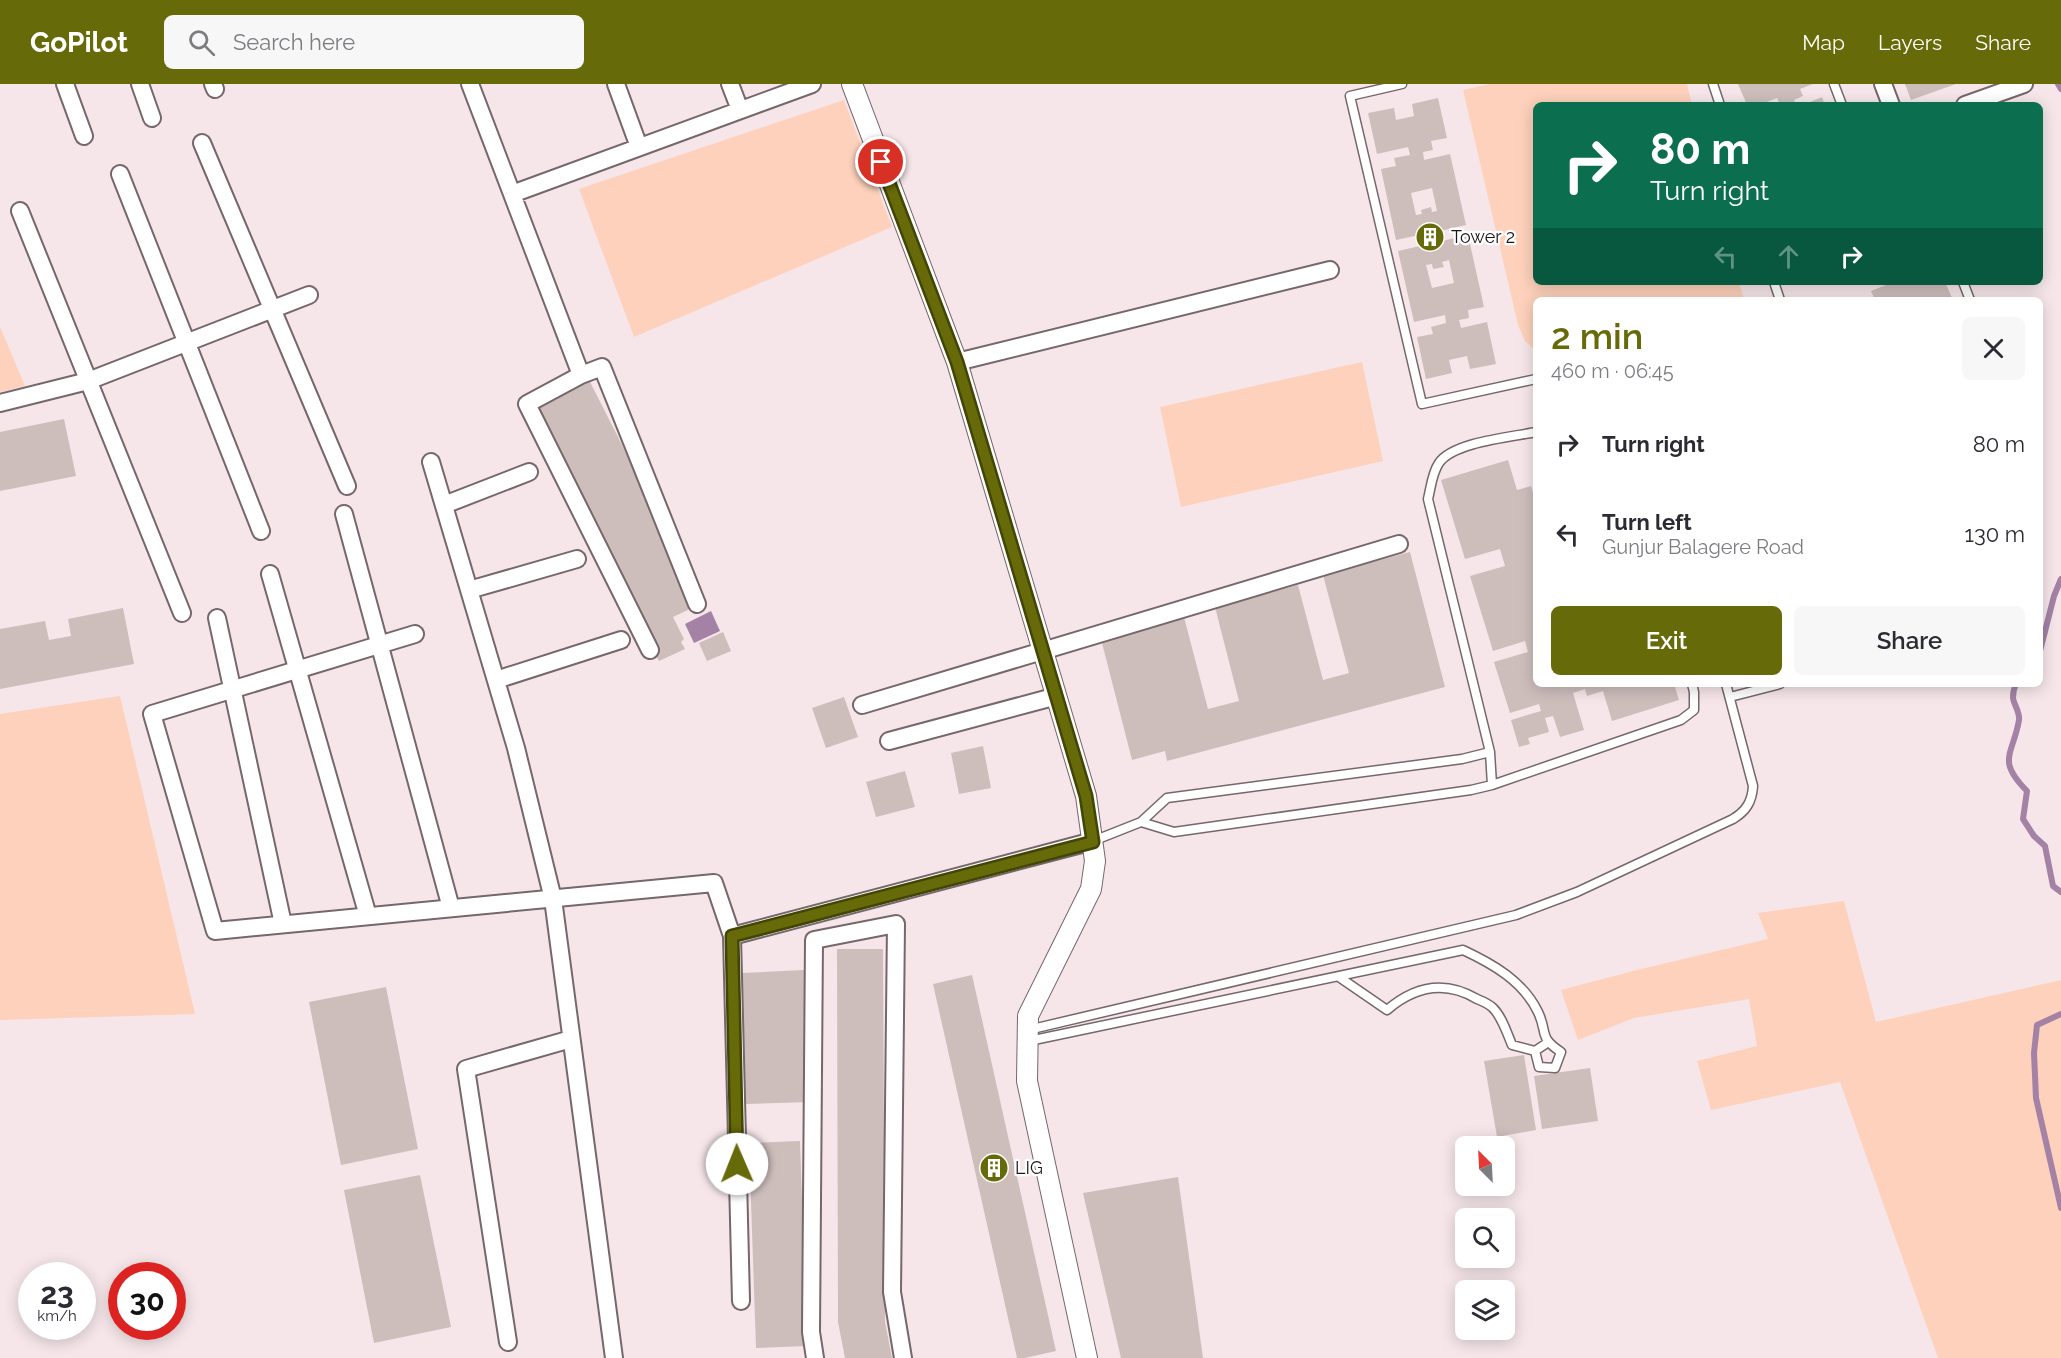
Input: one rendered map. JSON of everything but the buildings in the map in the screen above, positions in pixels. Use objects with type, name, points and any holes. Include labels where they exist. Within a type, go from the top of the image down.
[{"type":"street","points":[[65,84],[84,136]]},
{"type":"street","points":[[140,84],[152,118]]},
{"type":"street","points":[[470,84],[581,375]]},
{"type":"street","points":[[616,84],[639,147]]},
{"type":"street","points":[[730,84],[740,110]]},
{"type":"street","points":[[512,194],[812,84]]},
{"type":"street","points":[[852,84],[957,362],[1086,796],[1095,861],[1091,889],[1028,1016],[1027,1081],[1087,1358]]},
{"type":"street","points":[[1883,84],[1890,102]]},
{"type":"street","points":[[1973,102],[2024,84]]},
{"type":"street","points":[[202,143],[347,486]]},
{"type":"street","points":[[120,174],[261,531]]},
{"type":"street","points":[[20,211],[182,613]]},
{"type":"street","points":[[957,362],[1330,270]]},
{"type":"street","points":[[0,403],[87,381],[309,295]]},
{"type":"street","points":[[650,650],[527,404],[581,375],[603,367],[697,604]]},
{"type":"street","points":[[431,462],[516,748],[553,898],[614,1358]]},
{"type":"street","points":[[444,505],[529,472]]},
{"type":"street","points":[[344,514],[451,908]]},
{"type":"street","points":[[862,705],[1399,544]]},
{"type":"street","points":[[469,590],[577,559]]},
{"type":"street","points":[[270,574],[368,916]]},
{"type":"street","points":[[217,618],[283,924]]},
{"type":"street","points":[[415,634],[152,714],[214,931],[714,883],[732,936],[741,1301]]},
{"type":"street","points":[[496,680],[621,640]]},
{"type":"street","points":[[889,741],[1057,696]]},
{"type":"street","points":[[732,936],[1093,842]]},
{"type":"street","points":[[815,1358],[811,1332],[814,940],[896,924],[892,1292],[903,1358]]},
{"type":"street","points":[[508,1342],[466,1069],[572,1039]]},
{"type":"lane","points":[[1402,84],[1350,96],[1422,404],[1533,380]]},
{"type":"lane","points":[[1713,84],[1719,102]]},
{"type":"lane","points":[[1834,84],[1841,102]]},
{"type":"lane","points":[[1492,785],[1490,752],[1428,499],[1439,462],[1454,451],[1474,444],[1533,433]]},
{"type":"lane","points":[[1141,822],[1174,832],[1471,790],[1492,785],[1681,720],[1694,710],[1693,687]]},
{"type":"lane","points":[[1027,1036],[1515,915],[1577,892],[1733,819],[1745,810],[1749,803],[1752,786],[1727,687]]},
{"type":"lane","points":[[1730,697],[1768,687]]},
{"type":"lane","points":[[1093,842],[1141,822],[1167,798],[1462,759],[1490,752]]},
{"type":"lane","points":[[1027,1036],[1339,977],[1463,950],[1492,963],[1519,984],[1539,1012],[1547,1043],[1561,1052],[1555,1068],[1539,1067],[1535,1052]]},
{"type":"lane","points":[[1339,977],[1388,1010],[1402,997],[1419,992],[1442,987],[1466,993],[1493,1008],[1512,1045],[1535,1052]]},
{"type":"lane","points":[[1535,1052],[1547,1043]]},
{"type":"shaded area","points":[[1490,84],[1687,84],[1691,102],[1533,102],[1533,285],[1740,285],[1743,297],[1533,297],[1533,348],[1525,341],[1518,325],[1463,90]]},
{"type":"shaded area","points":[[844,100],[892,227],[634,337],[579,189]]},
{"type":"shaded area","points":[[0,327],[25,386],[0,392]]},
{"type":"shaded area","points":[[1362,362],[1383,461],[1181,507],[1160,407]]},
{"type":"shaded area","points":[[711,611],[720,631],[694,643],[685,624]]},
{"type":"shaded area","points":[[120,696],[195,1014],[0,1020],[0,714]]},
{"type":"shaded area","points":[[1844,901],[1876,1022],[2061,980],[2061,1358],[1938,1358],[1840,1082],[1711,1110],[1697,1061],[1757,1046],[1749,999],[1634,1018],[1578,1040],[1561,990],[1768,939],[1758,913]]},
{"type":"waterway","points":[[2058,84],[2061,89]]},
{"type":"waterway","points":[[2043,639],[2054,596],[2061,579]]},
{"type":"waterway","points":[[2015,687],[2013,698],[2019,720],[2009,764],[2012,772],[2027,791],[2023,819],[2034,836],[2045,846],[2053,886],[2061,892]]},
{"type":"waterway","points":[[2061,1014],[2037,1025],[2034,1053],[2036,1098],[2061,1208]]},
{"type":"place","name":"Tower 2","points":[[1430,237]]},
{"type":"place","name":"LIG","points":[[994,1168]]},
{"type":"route","points":[[737,1164],[732,936],[1093,842],[1086,796],[957,362],[881,162]]}]
